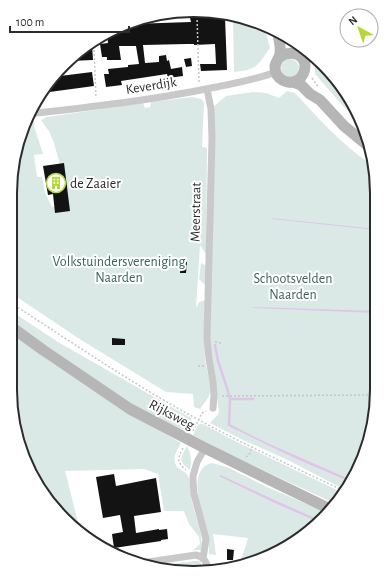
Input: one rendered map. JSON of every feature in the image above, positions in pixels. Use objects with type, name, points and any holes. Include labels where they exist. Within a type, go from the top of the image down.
[{"type":"main road","points":[[279,39],[279,58]]},
{"type":"main road","points":[[287,44],[288,47],[302,59],[304,76],[320,100],[344,126],[362,141]]},
{"type":"main road","points":[[295,54],[286,53],[279,58],[276,62],[276,72],[283,80],[301,85],[310,94],[320,100]]},
{"type":"main road","points":[[293,82],[299,79],[304,66]]},
{"type":"main road","name":"Rijksweg","points":[[17,331],[130,409],[205,448],[325,507]]},
{"type":"street","points":[[304,66],[310,61]]},
{"type":"street","name":"Keverdijk","points":[[36,113],[145,100],[207,89],[276,72]]},
{"type":"street","name":"Meerstraat","points":[[207,89],[211,109],[212,138],[207,338],[213,382],[213,408]]},
{"type":"street","points":[[204,559],[206,539],[194,494],[193,476],[197,462],[205,448]]},
{"type":"street","points":[[153,561],[196,555],[204,559],[207,566]]},
{"type":"path","points":[[196,17],[199,90]]},
{"type":"path","points":[[94,48],[97,106]]},
{"type":"path","points":[[17,306],[132,381],[199,420],[339,489]]},
{"type":"path","points":[[226,396],[370,395]]},
{"type":"path","points":[[235,463],[249,455],[252,447]]},
{"type":"green space","points":[[233,21],[266,32],[270,48],[259,63],[248,70],[234,72]]},
{"type":"green space","points":[[286,59],[294,59],[299,64],[297,75],[294,77],[286,77],[281,72],[281,64]]},
{"type":"green space","points":[[315,66],[334,86],[351,114],[343,106],[315,74]]},
{"type":"green space","name":"Schootsvelden Naarden","points":[[287,91],[295,93],[322,122],[351,149],[367,162],[370,182],[370,401],[367,424],[361,446],[346,477],[237,428],[294,458],[345,480],[340,488],[290,461],[210,423],[219,413],[211,351],[205,285],[199,279],[201,263],[210,268],[213,107],[226,96],[253,92],[266,93],[279,98]]},
{"type":"green space","name":"Volkstuindersvereniging Naarden","points":[[192,97],[201,99],[204,102],[202,147],[207,149],[206,254],[200,245],[196,308],[199,302],[206,300],[205,359],[210,381],[210,393],[200,409],[194,407],[193,394],[166,392],[78,338],[17,297],[17,182],[20,159],[33,120],[43,154],[34,155],[37,177],[42,177],[45,193],[52,207],[68,205],[54,143],[49,131],[41,120],[47,117],[143,103],[145,108],[150,107],[151,102]]},
{"type":"green space","points":[[17,315],[58,342],[191,418],[192,423],[188,432],[128,403],[17,325]]},
{"type":"green space","points":[[17,337],[100,395],[181,443],[175,455],[175,463],[177,467],[187,474],[189,479],[192,501],[200,532],[202,544],[201,550],[191,552],[200,544],[199,537],[189,524],[184,511],[164,511],[158,474],[144,469],[65,471],[79,523],[53,497],[35,468],[26,446],[20,424],[17,401]]},
{"type":"green space","points":[[203,424],[338,491],[330,501],[228,454],[193,435],[198,425]]},
{"type":"green space","points":[[187,446],[191,457],[190,470],[181,460]]},
{"type":"green space","points":[[212,463],[227,467],[267,487],[322,510],[314,518],[221,475],[281,506],[312,520],[301,530],[272,548],[241,559],[248,538],[213,534],[216,555],[209,554],[208,538],[200,505],[197,483],[199,474],[204,467]]},
{"type":"green space","points":[[199,561],[201,566],[182,566],[170,564]]},
{"type":"shaded area","points":[[271,218],[370,229],[272,219]]},
{"type":"shaded area","points":[[251,307],[370,311],[370,313]]},
{"type":"shaded area","points":[[237,428],[346,477],[345,480],[294,458],[237,430]]},
{"type":"shaded area","points":[[221,475],[314,518],[312,520],[281,506],[219,476]]},
{"type":"building","points":[[208,17],[225,20],[227,70],[201,71],[200,64],[216,64],[215,44],[143,45],[145,63],[159,62],[159,56],[166,55],[171,69],[182,67],[183,76],[168,78],[167,74],[121,81],[122,85],[106,87],[104,74],[109,74],[108,69],[128,67],[128,65],[139,64],[136,46],[119,46],[121,60],[107,60],[107,57],[102,57],[100,44],[108,43],[108,39],[115,35],[137,26],[146,24],[191,22],[190,18]]},
{"type":"building","points":[[92,49],[93,60],[77,61]]},
{"type":"building","points":[[191,58],[192,66],[186,67],[184,59]]},
{"type":"building","points":[[92,72],[94,86],[49,92],[62,76]]},
{"type":"building","name":"de Zaaier","points":[[64,163],[70,211],[55,213],[53,194],[48,195],[43,166]]},
{"type":"building","points":[[181,262],[187,262],[186,273],[180,273]]},
{"type":"building","points":[[112,338],[125,339],[125,345],[112,345]]},
{"type":"building","points":[[114,474],[116,486],[156,478],[161,512],[134,516],[136,533],[167,529],[168,539],[114,547],[112,534],[123,532],[120,515],[103,518],[96,477]]},
{"type":"building","points":[[227,549],[234,550],[233,560],[227,560]]},
{"type":"waterway","points":[[215,345],[218,361],[230,399],[229,425],[237,429]]},
{"type":"waterway","points":[[230,399],[253,399]]},
{"type":"place","name":"de Zaaier","points":[[56,183]]}]
